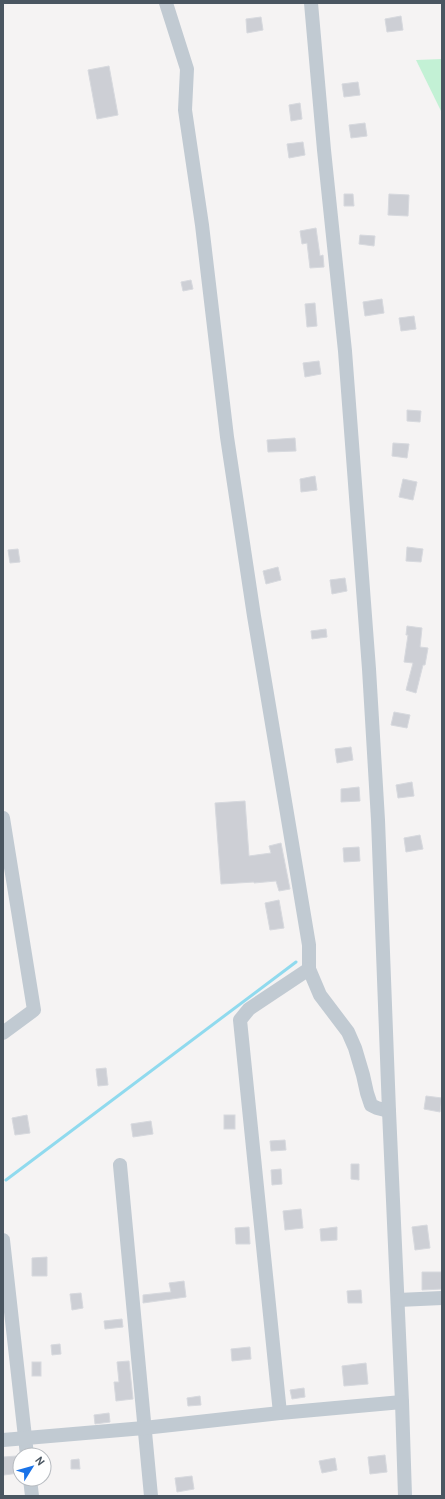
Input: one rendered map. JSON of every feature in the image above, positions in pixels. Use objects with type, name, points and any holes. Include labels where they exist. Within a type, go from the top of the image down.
[{"type":"street","points":[[166,3],[187,69],[185,110],[204,240],[227,437],[254,616],[309,945],[309,969],[320,995],[348,1032],[355,1048],[371,1105],[389,1111]]},
{"type":"street","points":[[311,3],[324,150],[345,350],[378,820],[405,1496]]},
{"type":"street","points":[[3,818],[34,1010],[3,1033]]},
{"type":"street","points":[[280,1413],[240,1020],[249,1009],[309,969]]},
{"type":"street","points":[[120,1166],[151,1496]]},
{"type":"street","points":[[3,1240],[27,1447]]},
{"type":"street","points":[[398,1300],[442,1298]]},
{"type":"street","points":[[3,1440],[144,1428],[280,1413],[402,1402]]},
{"type":"green space","points":[[442,59],[442,113],[416,60]]},
{"type":"building","points":[[401,16],[403,30],[387,32],[385,19]]},
{"type":"building","points":[[261,17],[263,30],[247,33],[246,19]]},
{"type":"building","points":[[109,66],[118,115],[97,119],[88,70]]},
{"type":"building","points":[[358,82],[360,95],[344,97],[342,84]]},
{"type":"building","points":[[300,103],[302,119],[291,121],[289,105]]},
{"type":"building","points":[[365,123],[367,136],[351,138],[349,125]]},
{"type":"building","points":[[303,142],[305,155],[289,158],[287,144]]},
{"type":"building","points":[[344,194],[353,194],[354,206],[344,206]]},
{"type":"building","points":[[389,194],[409,195],[408,216],[388,215]]},
{"type":"building","points":[[316,228],[320,256],[323,255],[324,267],[310,268],[307,243],[302,244],[300,231]]},
{"type":"building","points":[[360,235],[375,236],[374,246],[359,244]]},
{"type":"building","points":[[191,280],[193,289],[183,291],[181,282]]},
{"type":"building","points":[[382,299],[384,313],[365,316],[363,302]]},
{"type":"building","points":[[315,303],[317,326],[307,327],[305,304]]},
{"type":"building","points":[[414,316],[416,329],[401,331],[399,318]]},
{"type":"building","points":[[319,361],[321,374],[305,377],[303,363]]},
{"type":"building","points":[[407,410],[421,411],[420,422],[407,421]]},
{"type":"building","points":[[295,438],[296,451],[268,452],[267,440]]},
{"type":"building","points":[[393,443],[409,444],[407,458],[392,456]]},
{"type":"building","points":[[315,476],[317,490],[301,492],[300,479]]},
{"type":"building","points":[[403,479],[417,482],[413,500],[399,497]]},
{"type":"building","points":[[407,547],[423,549],[421,562],[406,561]]},
{"type":"building","points":[[18,549],[20,562],[10,563],[8,550]]},
{"type":"building","points":[[278,567],[281,580],[266,584],[263,571]]},
{"type":"building","points":[[345,578],[347,591],[332,594],[330,580]]},
{"type":"building","points":[[407,626],[422,628],[420,647],[428,648],[425,665],[423,665],[416,693],[406,690],[413,663],[404,662],[408,635],[406,635]]},
{"type":"building","points":[[326,629],[327,637],[312,639],[311,631]]},
{"type":"building","points":[[394,712],[410,715],[407,728],[391,725]]},
{"type":"building","points":[[351,747],[353,760],[337,763],[335,749]]},
{"type":"building","points":[[412,782],[414,796],[398,798],[396,785]]},
{"type":"building","points":[[359,787],[360,801],[341,802],[341,789]]},
{"type":"building","points":[[245,801],[249,856],[271,853],[269,846],[281,843],[290,889],[279,891],[276,881],[221,884],[215,803]]},
{"type":"building","points":[[420,835],[423,849],[406,852],[404,838]]},
{"type":"building","points":[[359,847],[360,861],[344,862],[343,848]]},
{"type":"building","points":[[279,900],[284,928],[270,930],[265,903]]},
{"type":"building","points":[[106,1068],[108,1085],[98,1086],[96,1069]]},
{"type":"building","points":[[426,1096],[442,1098],[440,1112],[424,1109]]},
{"type":"building","points":[[27,1115],[30,1133],[15,1135],[12,1118]]},
{"type":"building","points":[[224,1115],[235,1115],[235,1129],[224,1129]]},
{"type":"building","points":[[151,1121],[153,1134],[133,1137],[131,1124]]},
{"type":"building","points":[[285,1140],[286,1150],[271,1151],[270,1141]]},
{"type":"building","points":[[351,1164],[359,1164],[359,1180],[351,1179]]},
{"type":"building","points":[[281,1169],[282,1184],[272,1185],[271,1170]]},
{"type":"building","points":[[301,1209],[303,1228],[285,1230],[283,1211]]},
{"type":"building","points":[[427,1225],[430,1248],[415,1250],[412,1227]]},
{"type":"building","points":[[249,1227],[250,1244],[236,1244],[235,1228]]},
{"type":"building","points":[[337,1227],[337,1240],[321,1241],[320,1229]]},
{"type":"building","points":[[47,1257],[47,1276],[32,1276],[32,1258]]},
{"type":"building","points":[[422,1272],[442,1272],[442,1289],[422,1290]]},
{"type":"building","points":[[184,1281],[186,1297],[143,1303],[143,1295],[171,1292],[169,1283]]},
{"type":"building","points":[[361,1290],[362,1303],[348,1303],[347,1291]]},
{"type":"building","points":[[81,1293],[83,1308],[72,1310],[70,1294]]},
{"type":"building","points":[[122,1319],[123,1327],[105,1329],[104,1321]]},
{"type":"building","points":[[60,1344],[61,1354],[52,1355],[51,1345]]},
{"type":"building","points":[[250,1347],[251,1359],[232,1361],[231,1349]]},
{"type":"building","points":[[129,1361],[133,1399],[116,1401],[114,1382],[119,1382],[117,1362]]},
{"type":"building","points":[[32,1362],[41,1362],[41,1376],[32,1376]]},
{"type":"building","points":[[366,1363],[368,1384],[344,1386],[342,1366]]},
{"type":"building","points":[[304,1388],[305,1397],[292,1399],[290,1390]]},
{"type":"building","points":[[200,1396],[201,1405],[188,1406],[187,1398]]},
{"type":"building","points":[[109,1413],[110,1422],[95,1424],[94,1415]]},
{"type":"building","points":[[385,1455],[387,1472],[370,1474],[368,1457]]},
{"type":"building","points":[[12,1456],[12,1474],[4,1475],[3,1457]]},
{"type":"building","points":[[335,1458],[337,1470],[322,1473],[319,1461]]},
{"type":"building","points":[[79,1459],[80,1469],[71,1469],[71,1460]]},
{"type":"building","points":[[192,1476],[194,1489],[177,1492],[175,1478]]},
{"type":"waterway","points":[[6,1180],[296,962]]}]
